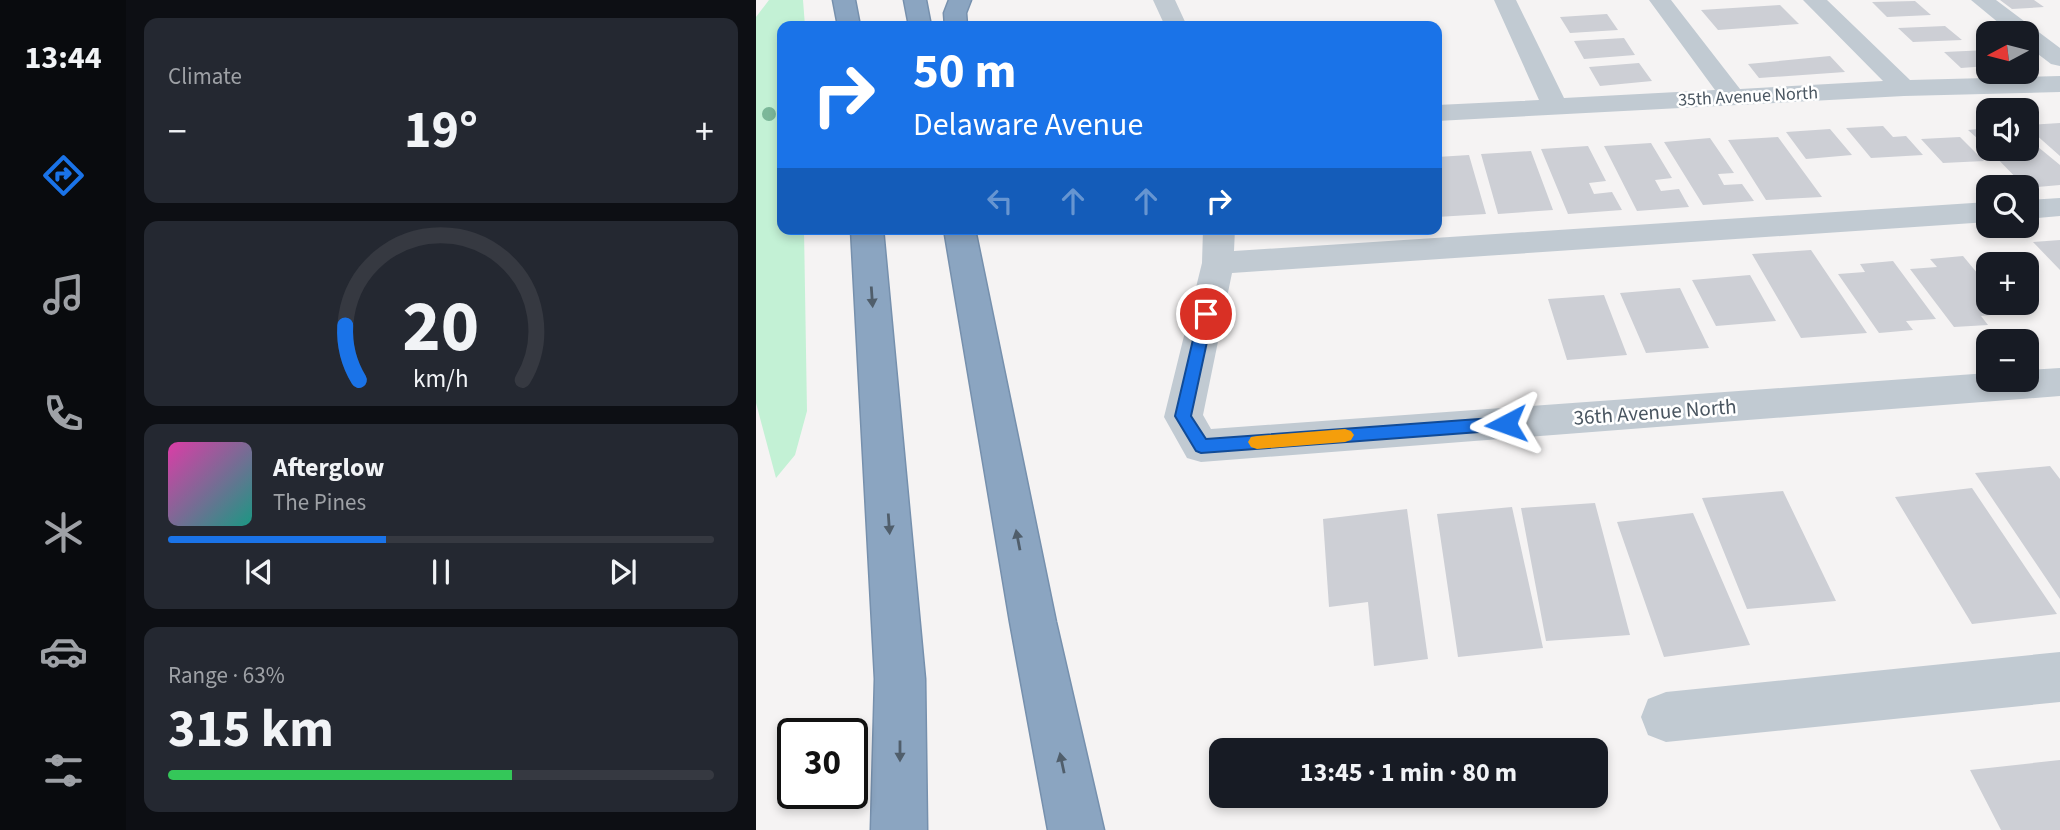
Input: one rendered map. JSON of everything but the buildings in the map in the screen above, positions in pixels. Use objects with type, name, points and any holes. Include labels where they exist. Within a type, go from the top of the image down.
[{"type":"highway","points":[[844,0],[848,21]]},
{"type":"highway","points":[[915,0],[919,21]]},
{"type":"highway","points":[[956,21],[955,13],[960,0]]},
{"type":"highway","points":[[867,235],[900,679],[900,830]]},
{"type":"highway","points":[[960,235],[1033,622],[1076,830]]},
{"type":"highway","points":[[970,235],[975,313]]},
{"type":"street","points":[[1164,0],[1174,21]]},
{"type":"street","points":[[1506,0],[1555,106]]},
{"type":"street","points":[[1660,0],[1733,97]]},
{"type":"street","points":[[1814,0],[1904,88]]},
{"type":"street","points":[[1982,0],[2060,59]]},
{"type":"street","name":"35th Avenue North","points":[[1442,113],[1904,88],[2060,84]]},
{"type":"street","points":[[2039,209],[2060,208]]},
{"type":"street","points":[[1218,246],[1976,213]]},
{"type":"street","name":"36th Avenue North","points":[[1218,246],[1183,416],[1201,446],[2060,382]]},
{"type":"street","points":[[1666,718],[2060,677]]},
{"type":"green space","points":[[769,0],[803,0],[805,21],[777,21],[777,235],[804,235],[807,411],[795,455],[776,478],[756,403],[756,17]]},
{"type":"slow traffic","points":[[1257,442],[1345,435]]},
{"type":"route","points":[[1206,314],[1183,416],[1201,446],[1506,424]]}]
